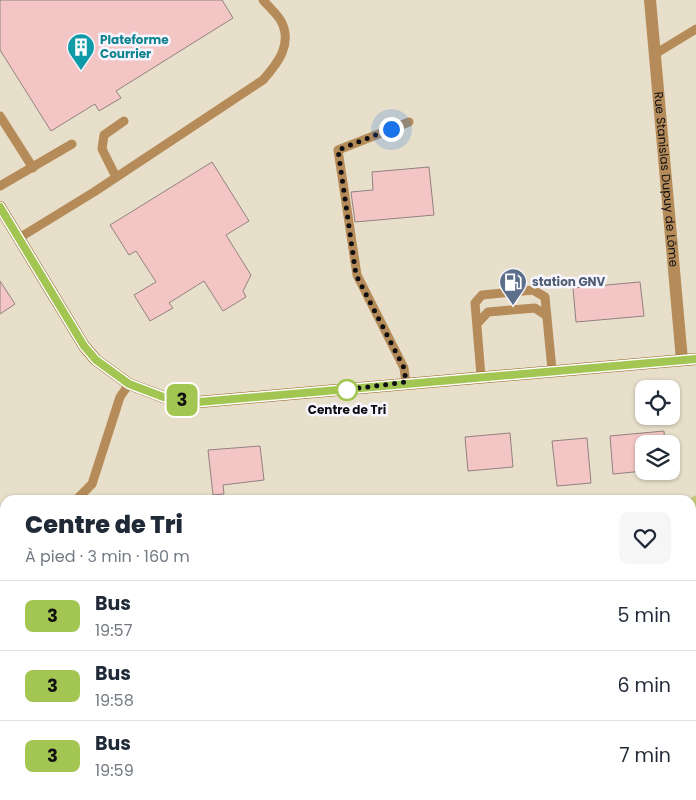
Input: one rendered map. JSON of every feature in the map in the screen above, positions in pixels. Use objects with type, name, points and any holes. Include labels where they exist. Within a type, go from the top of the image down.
[{"type":"main road","points":[[0,207],[84,346],[96,360],[129,384],[166,398],[199,402],[344,390],[406,382],[696,359]]},
{"type":"street","name":"Rue Stanislas Dupuy de Lôme","points":[[650,0],[682,360]]},
{"type":"lane","points":[[19,238],[116,177],[263,80],[277,64],[284,50],[286,40],[280,20],[264,0]]},
{"type":"lane","points":[[654,54],[696,30]]},
{"type":"lane","points":[[0,116],[33,168]]},
{"type":"lane","points":[[116,177],[102,149],[104,135],[124,121]]},
{"type":"lane","points":[[406,382],[404,368],[356,275],[338,150],[409,122]]},
{"type":"lane","points":[[0,186],[72,144]]},
{"type":"lane","points":[[481,376],[475,303],[482,294],[533,290],[545,297],[552,370]]},
{"type":"lane","points":[[477,324],[488,312],[535,308],[547,316]]},
{"type":"lane","points":[[81,495],[92,484],[120,397],[129,384]]},
{"type":"shaded area","points":[[0,0],[696,0],[696,495],[0,495]]},
{"type":"building","name":"Plateforme Courrier","points":[[0,0],[222,0],[233,18],[116,91],[121,98],[99,111],[95,104],[51,131],[0,50]]},
{"type":"building","points":[[212,162],[249,221],[226,235],[251,275],[243,291],[246,297],[223,311],[204,281],[169,303],[173,308],[150,321],[134,295],[156,282],[136,251],[129,255],[110,225]]},
{"type":"building","points":[[429,167],[434,215],[355,222],[351,192],[373,190],[372,172]]},
{"type":"building","points":[[0,281],[15,304],[0,314]]},
{"type":"building","points":[[640,282],[644,316],[576,322],[573,288]]},
{"type":"building","points":[[664,431],[664,435],[635,435],[635,472],[613,474],[610,436]]},
{"type":"building","points":[[510,433],[513,467],[468,471],[465,437]]},
{"type":"building","points":[[587,438],[591,483],[557,486],[552,441]]},
{"type":"building","points":[[260,446],[264,480],[223,485],[224,494],[213,495],[208,450]]},
{"type":"bus line","name":"3","points":[[0,207],[84,346],[96,360],[129,384],[166,398],[199,402],[344,390],[406,382],[696,359]]},
{"type":"place","name":"Plateforme Courrier","points":[[81,71]]},
{"type":"place","name":"station GNV","points":[[513,306]]},
{"type":"place","name":"Centre de Tri","points":[[347,390]]},
{"type":"route","points":[[347,390],[344,390],[406,382],[404,368],[356,275],[338,150],[391,129]]}]
